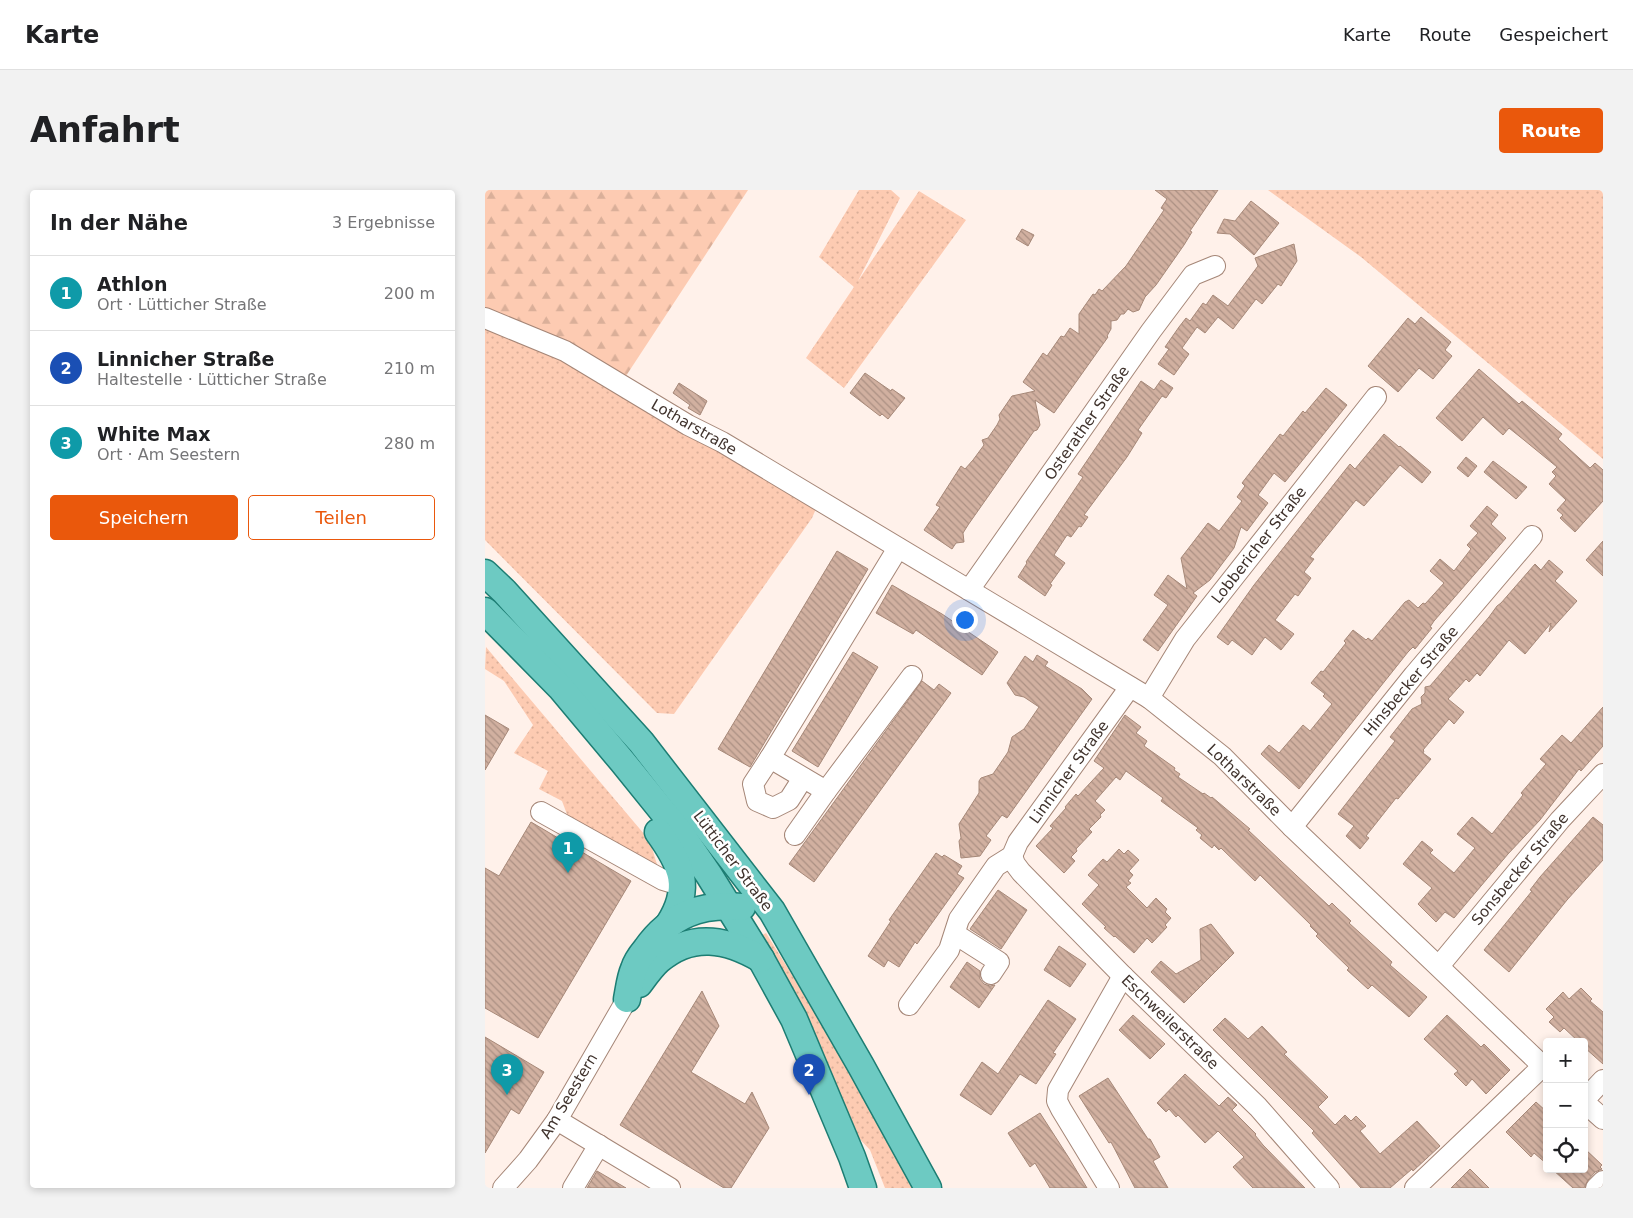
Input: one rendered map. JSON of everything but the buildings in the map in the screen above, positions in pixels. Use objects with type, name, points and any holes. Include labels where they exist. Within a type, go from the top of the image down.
[{"type":"main road","name":"Lütticher Straße","points":[[485,573],[504,591],[641,742],[772,911],[928,1188]]},
{"type":"main road","name":"Lütticher Straße","points":[[485,611],[560,687],[669,819],[709,875],[761,959],[794,1019],[852,1157],[863,1188]]},
{"type":"main road","points":[[524,650],[536,680],[612,770],[668,845],[677,861],[682,874],[683,886],[678,908],[669,924]]},
{"type":"main road","points":[[627,998],[634,968],[654,937],[669,924],[686,914],[703,908],[742,907],[761,918],[770,932],[787,936]]},
{"type":"main road","points":[[627,998],[658,960],[673,950],[695,942],[715,941],[729,944],[746,950],[761,959]]},
{"type":"street","name":"Osterather Straße","points":[[969,590],[1156,324],[1193,275],[1215,266]]},
{"type":"street","name":"Lotharstraße","points":[[485,318],[565,351],[722,442],[1149,698],[1222,756],[1292,827],[1543,1066]]},
{"type":"street","name":"Lobbericher Straße","points":[[1149,698],[1185,639],[1376,397]]},
{"type":"street","name":"Hinsbecker Straße","points":[[1292,827],[1414,675],[1532,536]]},
{"type":"street","points":[[803,778],[789,800],[773,808],[757,801],[753,784],[898,548]]},
{"type":"street","points":[[795,835],[911,676]]},
{"type":"street","name":"Linnicher Straße","points":[[909,1005],[949,950],[959,919],[996,866],[1012,856],[1018,842],[1130,687]]},
{"type":"street","points":[[770,758],[826,791]]},
{"type":"street","name":"Sonsbecker Straße","points":[[1439,966],[1560,820],[1603,774]]},
{"type":"street","points":[[541,812],[663,880],[683,886]]},
{"type":"street","name":"Eschweilerstraße","points":[[1012,856],[1021,872],[1123,976],[1258,1107],[1329,1188]]},
{"type":"street","points":[[955,934],[999,962],[991,974]]},
{"type":"street","points":[[1109,1188],[1057,1101],[1058,1090],[1062,1081],[1123,976]]},
{"type":"street","name":"Am Seestern","points":[[503,1188],[528,1160],[557,1120],[627,998]]},
{"type":"street","points":[[1415,1188],[1543,1070]]},
{"type":"street","points":[[1588,1097],[1603,1080]]},
{"type":"street","points":[[1588,1105],[1603,1119]]},
{"type":"street","points":[[557,1120],[670,1188]]},
{"type":"street","points":[[573,1188],[599,1145]]},
{"type":"street","points":[[1597,1188],[1603,1181]]},
{"type":"green space","points":[[485,190],[748,190],[624,379],[485,313]]},
{"type":"green space","points":[[859,190],[891,190],[900,198],[858,281],[919,191],[966,220],[844,388],[806,358],[854,287],[819,257]]},
{"type":"green space","points":[[1268,190],[1603,190],[1603,459],[1361,257]]},
{"type":"green space","points":[[485,320],[498,325],[819,502],[812,518],[674,714],[657,713],[485,540]]},
{"type":"green space","points":[[486,647],[650,841],[658,868],[568,817],[562,801],[539,789],[548,771],[514,753],[533,725],[504,681],[485,669]]},
{"type":"green space","points":[[766,933],[876,1110],[919,1188],[885,1188],[870,1150],[856,1135],[806,1015],[762,935]]},
{"type":"place","name":"Athlon","points":[[568,873]]},
{"type":"place","name":"White Max","points":[[507,1095]]},
{"type":"place","name":"Linnicher Straße","points":[[809,1095]]}]
